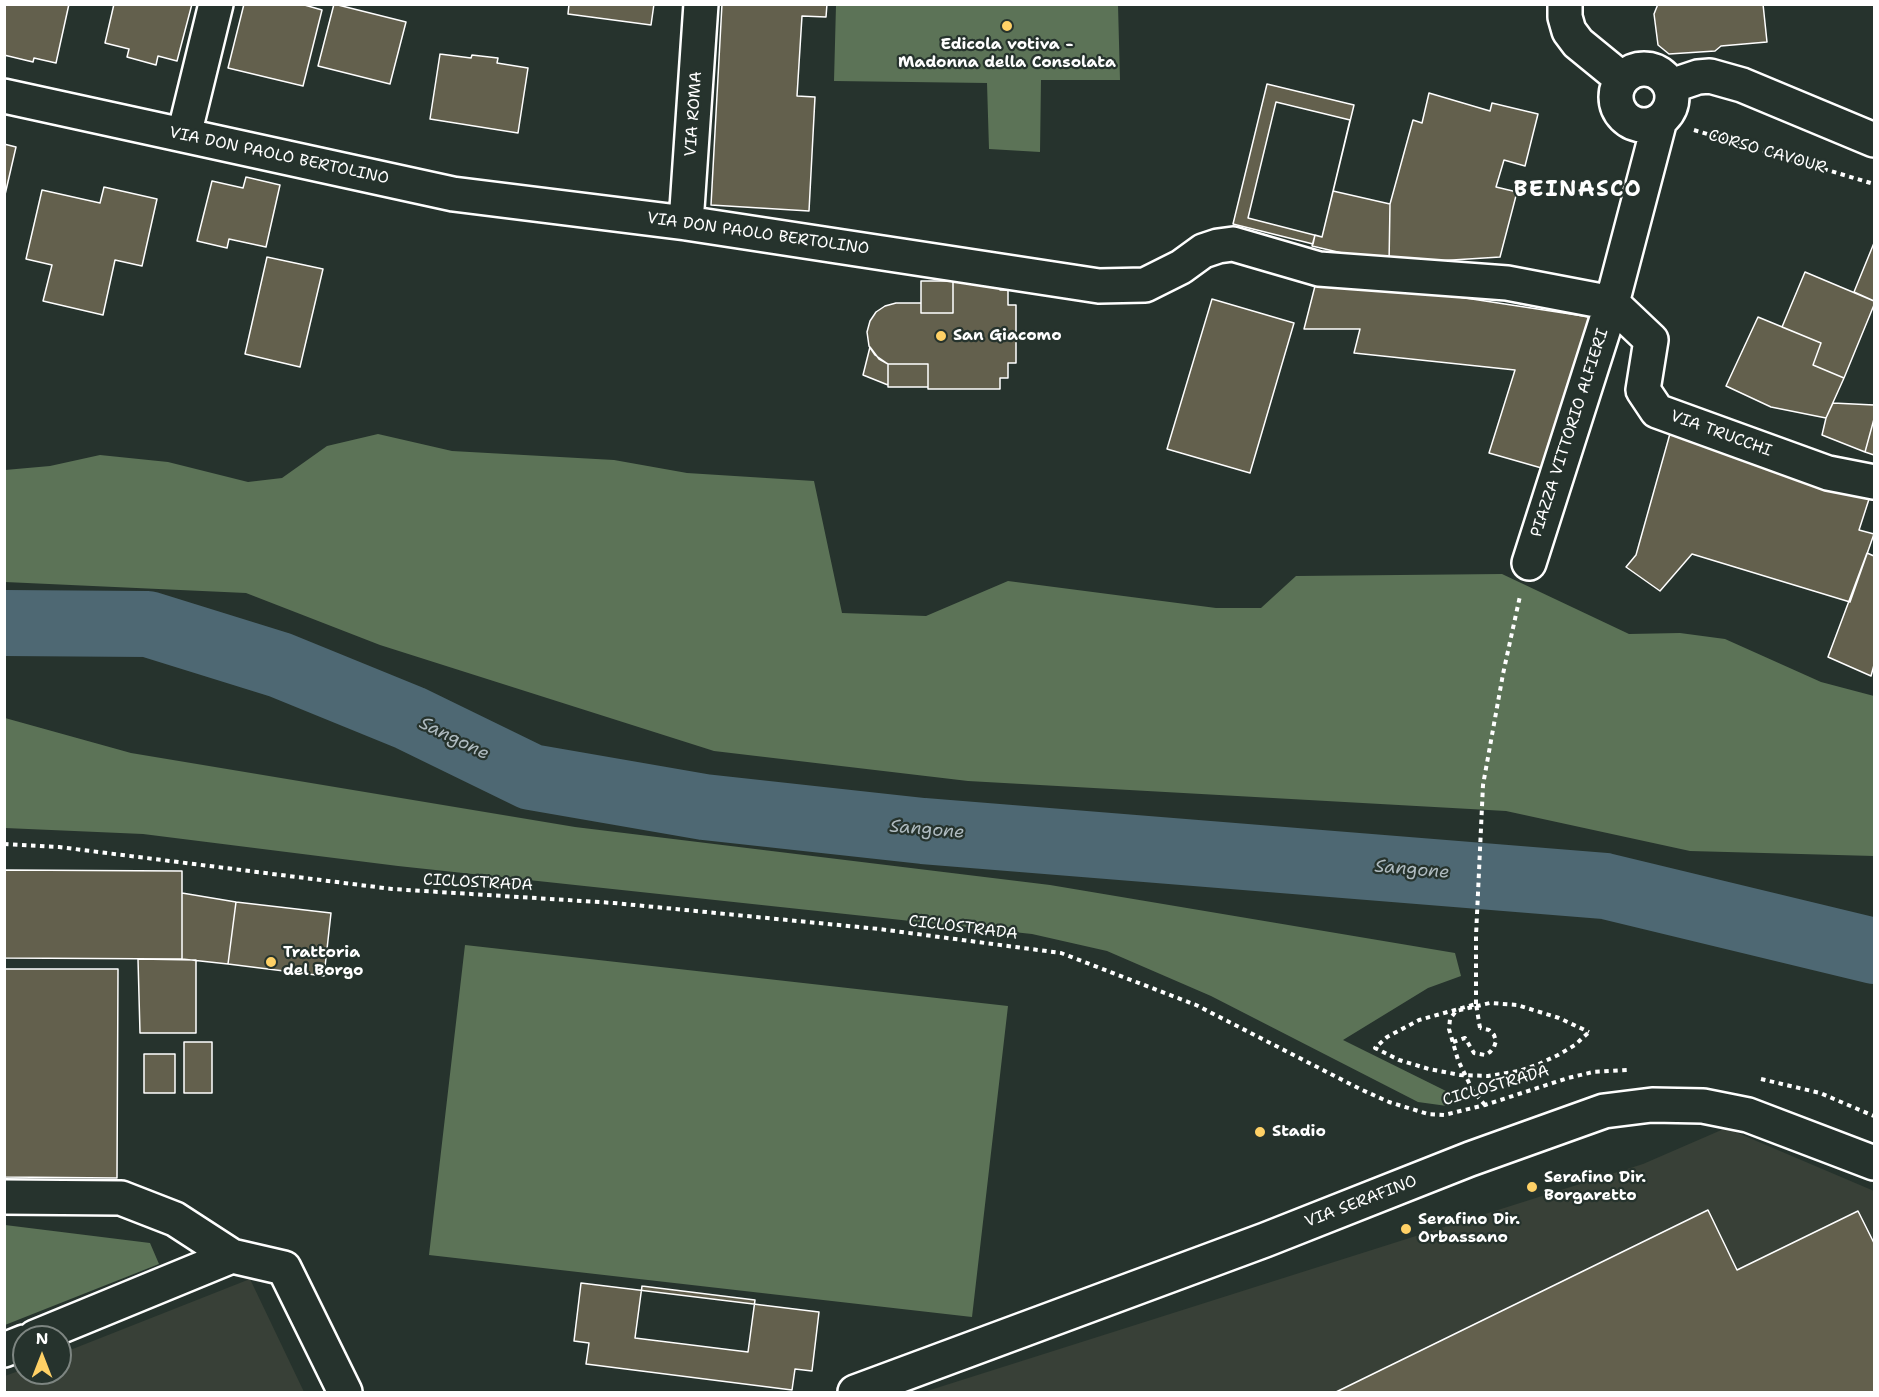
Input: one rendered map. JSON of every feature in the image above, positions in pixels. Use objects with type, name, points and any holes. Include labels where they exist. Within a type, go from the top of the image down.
[{"type":"street","points":[[184,135],[216,4]]},
{"type":"street","name":"VIA ROMA","points":[[686,223],[701,4]]},
{"type":"street","points":[[1565,4],[1565,17],[1569,31],[1578,43],[1622,79]]},
{"type":"street","points":[[1652,69],[1664,77],[1671,86],[1672,105],[1660,120],[1642,126],[1634,124],[1618,110],[1615,96],[1622,79],[1635,70],[1652,69]]},
{"type":"street","points":[[1671,86],[1698,77],[1710,76],[1742,85],[1875,141]]},
{"type":"street","name":"VIA DON PAOLO BERTOLINO","points":[[4,96],[453,194],[686,223],[1100,286],[1145,285],[1181,267],[1203,251],[1233,244],[1318,269],[1507,283],[1612,303]]},
{"type":"street","name":"PIAZZA VITTORIO ALFIERI","points":[[1529,563],[1612,303],[1660,120]]},
{"type":"street","name":"VIA TRUCCHI","points":[[1612,303],[1651,340],[1643,390],[1657,411],[1828,473],[1875,482]]},
{"type":"street","name":"VIA SERAFINO","points":[[855,1392],[1265,1240],[1470,1159],[1604,1111],[1652,1104],[1703,1106],[1748,1115],[1875,1163]]},
{"type":"street","points":[[4,1197],[121,1198],[175,1219],[232,1256],[284,1268],[345,1392]]},
{"type":"street","points":[[64,1325],[232,1256]]},
{"type":"path","name":"CORSO CAVOUR","points":[[1660,120],[1875,184]]},
{"type":"path","points":[[1453,1041],[1466,1038],[1474,1053],[1485,1055],[1494,1047],[1496,1041],[1490,1030],[1480,1028],[1476,1004],[1476,936],[1483,785],[1503,674],[1529,563]]},
{"type":"path","name":"CICLOSTRADA","points":[[4,844],[59,847],[392,890],[614,903],[879,929],[1061,953],[1196,1005],[1303,1062],[1389,1102],[1417,1112],[1444,1115],[1593,1072],[1637,1069]]},
{"type":"path","points":[[1476,1004],[1419,1020],[1387,1037],[1375,1048],[1399,1060],[1429,1069],[1460,1076],[1488,1076],[1519,1071],[1539,1064],[1575,1045],[1589,1032],[1559,1018],[1517,1005],[1490,1003],[1456,1011],[1450,1018],[1449,1029],[1458,1060],[1473,1091],[1485,1105]]},
{"type":"path","points":[[1754,1078],[1785,1083],[1820,1093],[1875,1116]]},
{"type":"shaded area","points":[[1726,1128],[1874,1191],[1874,1392],[924,1392],[1643,1164]]},
{"type":"shaded area","points":[[250,1279],[304,1392],[5,1392],[5,1376],[12,1373],[12,1385],[72,1385],[72,1349]]},
{"type":"green space","points":[[836,5],[1118,5],[1120,80],[1041,80],[1040,152],[989,149],[987,83],[834,81]]},
{"type":"green space","points":[[378,434],[452,451],[614,460],[687,473],[814,481],[842,613],[926,616],[1008,581],[1216,608],[1261,608],[1296,576],[1502,574],[1629,634],[1680,633],[1725,639],[1821,682],[1874,696],[1874,856],[1690,851],[1506,811],[968,781],[714,751],[380,645],[246,593],[5,582],[5,470],[50,466],[100,455],[168,462],[248,482],[282,478],[327,446]]},
{"type":"green space","points":[[5,718],[131,753],[575,827],[1050,885],[1455,953],[1461,976],[1428,988],[1343,1040],[1448,1092],[1447,1106],[1418,1102],[1211,996],[1107,951],[1032,934],[398,866],[143,834],[5,828]]},
{"type":"green space","points":[[465,945],[1008,1006],[972,1317],[429,1255]]},
{"type":"green space","points":[[5,1225],[150,1243],[159,1264],[5,1325]]},
{"type":"building","points":[[4,4],[69,4],[56,63],[34,58],[33,62],[4,55]]},
{"type":"building","points":[[114,4],[192,4],[177,61],[158,56],[156,65],[127,57],[129,49],[105,43]]},
{"type":"building","points":[[244,4],[301,4],[322,10],[303,86],[228,68]]},
{"type":"building","points":[[334,4],[406,22],[390,84],[318,66]]},
{"type":"building","points":[[569,4],[654,4],[651,25],[568,14]]},
{"type":"building","points":[[722,4],[827,4],[826,17],[802,16],[797,96],[815,97],[809,211],[711,205]]},
{"type":"building","points":[[1658,4],[1763,4],[1767,42],[1721,46],[1715,51],[1669,54],[1658,45],[1654,14]]},
{"type":"building","points":[[440,54],[471,58],[472,55],[498,58],[497,63],[528,68],[518,133],[430,119]]},
{"type":"building","points":[[1267,84],[1354,105],[1322,237],[1315,235],[1313,244],[1233,224]]},
{"type":"building","points":[[1429,93],[1490,111],[1492,103],[1538,114],[1525,166],[1504,160],[1496,187],[1517,192],[1500,257],[1389,264],[1390,204],[1413,120],[1422,123]]},
{"type":"building","points":[[1276,102],[1350,120],[1322,237],[1248,218]]},
{"type":"building","points":[[4,144],[16,147],[4,199]]},
{"type":"building","points":[[246,177],[280,185],[266,247],[229,239],[227,248],[197,241],[212,181],[243,188]]},
{"type":"building","points":[[104,187],[157,199],[142,266],[115,260],[103,315],[43,301],[52,265],[26,259],[42,190],[100,203]]},
{"type":"building","points":[[1333,191],[1390,204],[1389,264],[1312,246],[1315,235],[1322,237]]},
{"type":"building","points":[[1874,243],[1874,301],[1854,292]]},
{"type":"building","points":[[267,257],[323,269],[300,367],[245,354]]},
{"type":"building","points":[[1805,272],[1874,301],[1844,378],[1813,365],[1821,343],[1782,327]]},
{"type":"building","points":[[921,281],[953,281],[953,313],[921,313]]},
{"type":"building","name":"San Giacomo","points":[[953,282],[1000,282],[1000,290],[1008,290],[1008,305],[1016,305],[1016,363],[1008,363],[1008,378],[1000,378],[1000,389],[928,389],[928,364],[888,364],[875,355],[869,346],[867,332],[870,321],[876,312],[885,306],[896,303],[921,303],[921,313],[953,313]]},
{"type":"building","points":[[1367,283],[1590,317],[1545,469],[1489,453],[1515,370],[1354,353],[1360,329],[1304,329],[1315,286]]},
{"type":"building","points":[[1212,299],[1294,323],[1250,473],[1167,449]]},
{"type":"building","points":[[1758,317],[1821,343],[1813,365],[1844,378],[1826,418],[1771,407],[1726,386]]},
{"type":"building","points":[[870,347],[879,359],[888,364],[888,385],[863,375]]},
{"type":"building","points":[[888,364],[928,364],[928,387],[888,387]]},
{"type":"building","points":[[1833,403],[1874,405],[1874,419],[1865,452],[1822,435]]},
{"type":"building","points":[[1874,419],[1874,455],[1865,452]]},
{"type":"building","points":[[1671,430],[1871,493],[1859,530],[1874,534],[1850,602],[1692,554],[1660,591],[1626,567],[1636,555]]},
{"type":"building","points":[[1867,553],[1874,556],[1874,665],[1871,676],[1828,657]]},
{"type":"building","points":[[4,870],[182,871],[182,959],[4,958]]},
{"type":"building","points":[[182,893],[236,902],[228,964],[182,959]]},
{"type":"building","points":[[236,902],[331,913],[324,976],[228,964]]},
{"type":"building","points":[[138,959],[196,960],[196,1033],[140,1033]]},
{"type":"building","points":[[4,969],[118,969],[117,1178],[4,1177]]},
{"type":"building","points":[[184,1042],[212,1042],[212,1093],[184,1093]]},
{"type":"building","points":[[144,1054],[175,1054],[175,1093],[144,1093]]},
{"type":"building","points":[[1708,1210],[1737,1270],[1858,1211],[1874,1243],[1874,1392],[1336,1392]]},
{"type":"building","points":[[581,1283],[819,1312],[812,1371],[795,1369],[792,1390],[586,1364],[589,1343],[574,1341]]},
{"type":"building","points":[[642,1286],[755,1300],[748,1352],[635,1338]]},
{"type":"waterway","name":"Sangone","points":[[4,623],[148,624],[280,665],[410,718],[531,777],[704,807],[923,831],[1605,886],[1874,951]]},
{"type":"place","name":"Edicola votiva - Madonna della Consolata","points":[[1007,26]]},
{"type":"place","name":"San Giacomo","points":[[941,336]]},
{"type":"place","name":"Trattoria del Borgo","points":[[271,962]]},
{"type":"place","name":"Stadio","points":[[1260,1132]]},
{"type":"place","name":"Serafino Dir. Borgaretto","points":[[1532,1187]]},
{"type":"place","name":"Serafino Dir. Orbassano","points":[[1406,1229]]},
{"type":"district","name":"BEINASCO","points":[[1578,190]]}]
